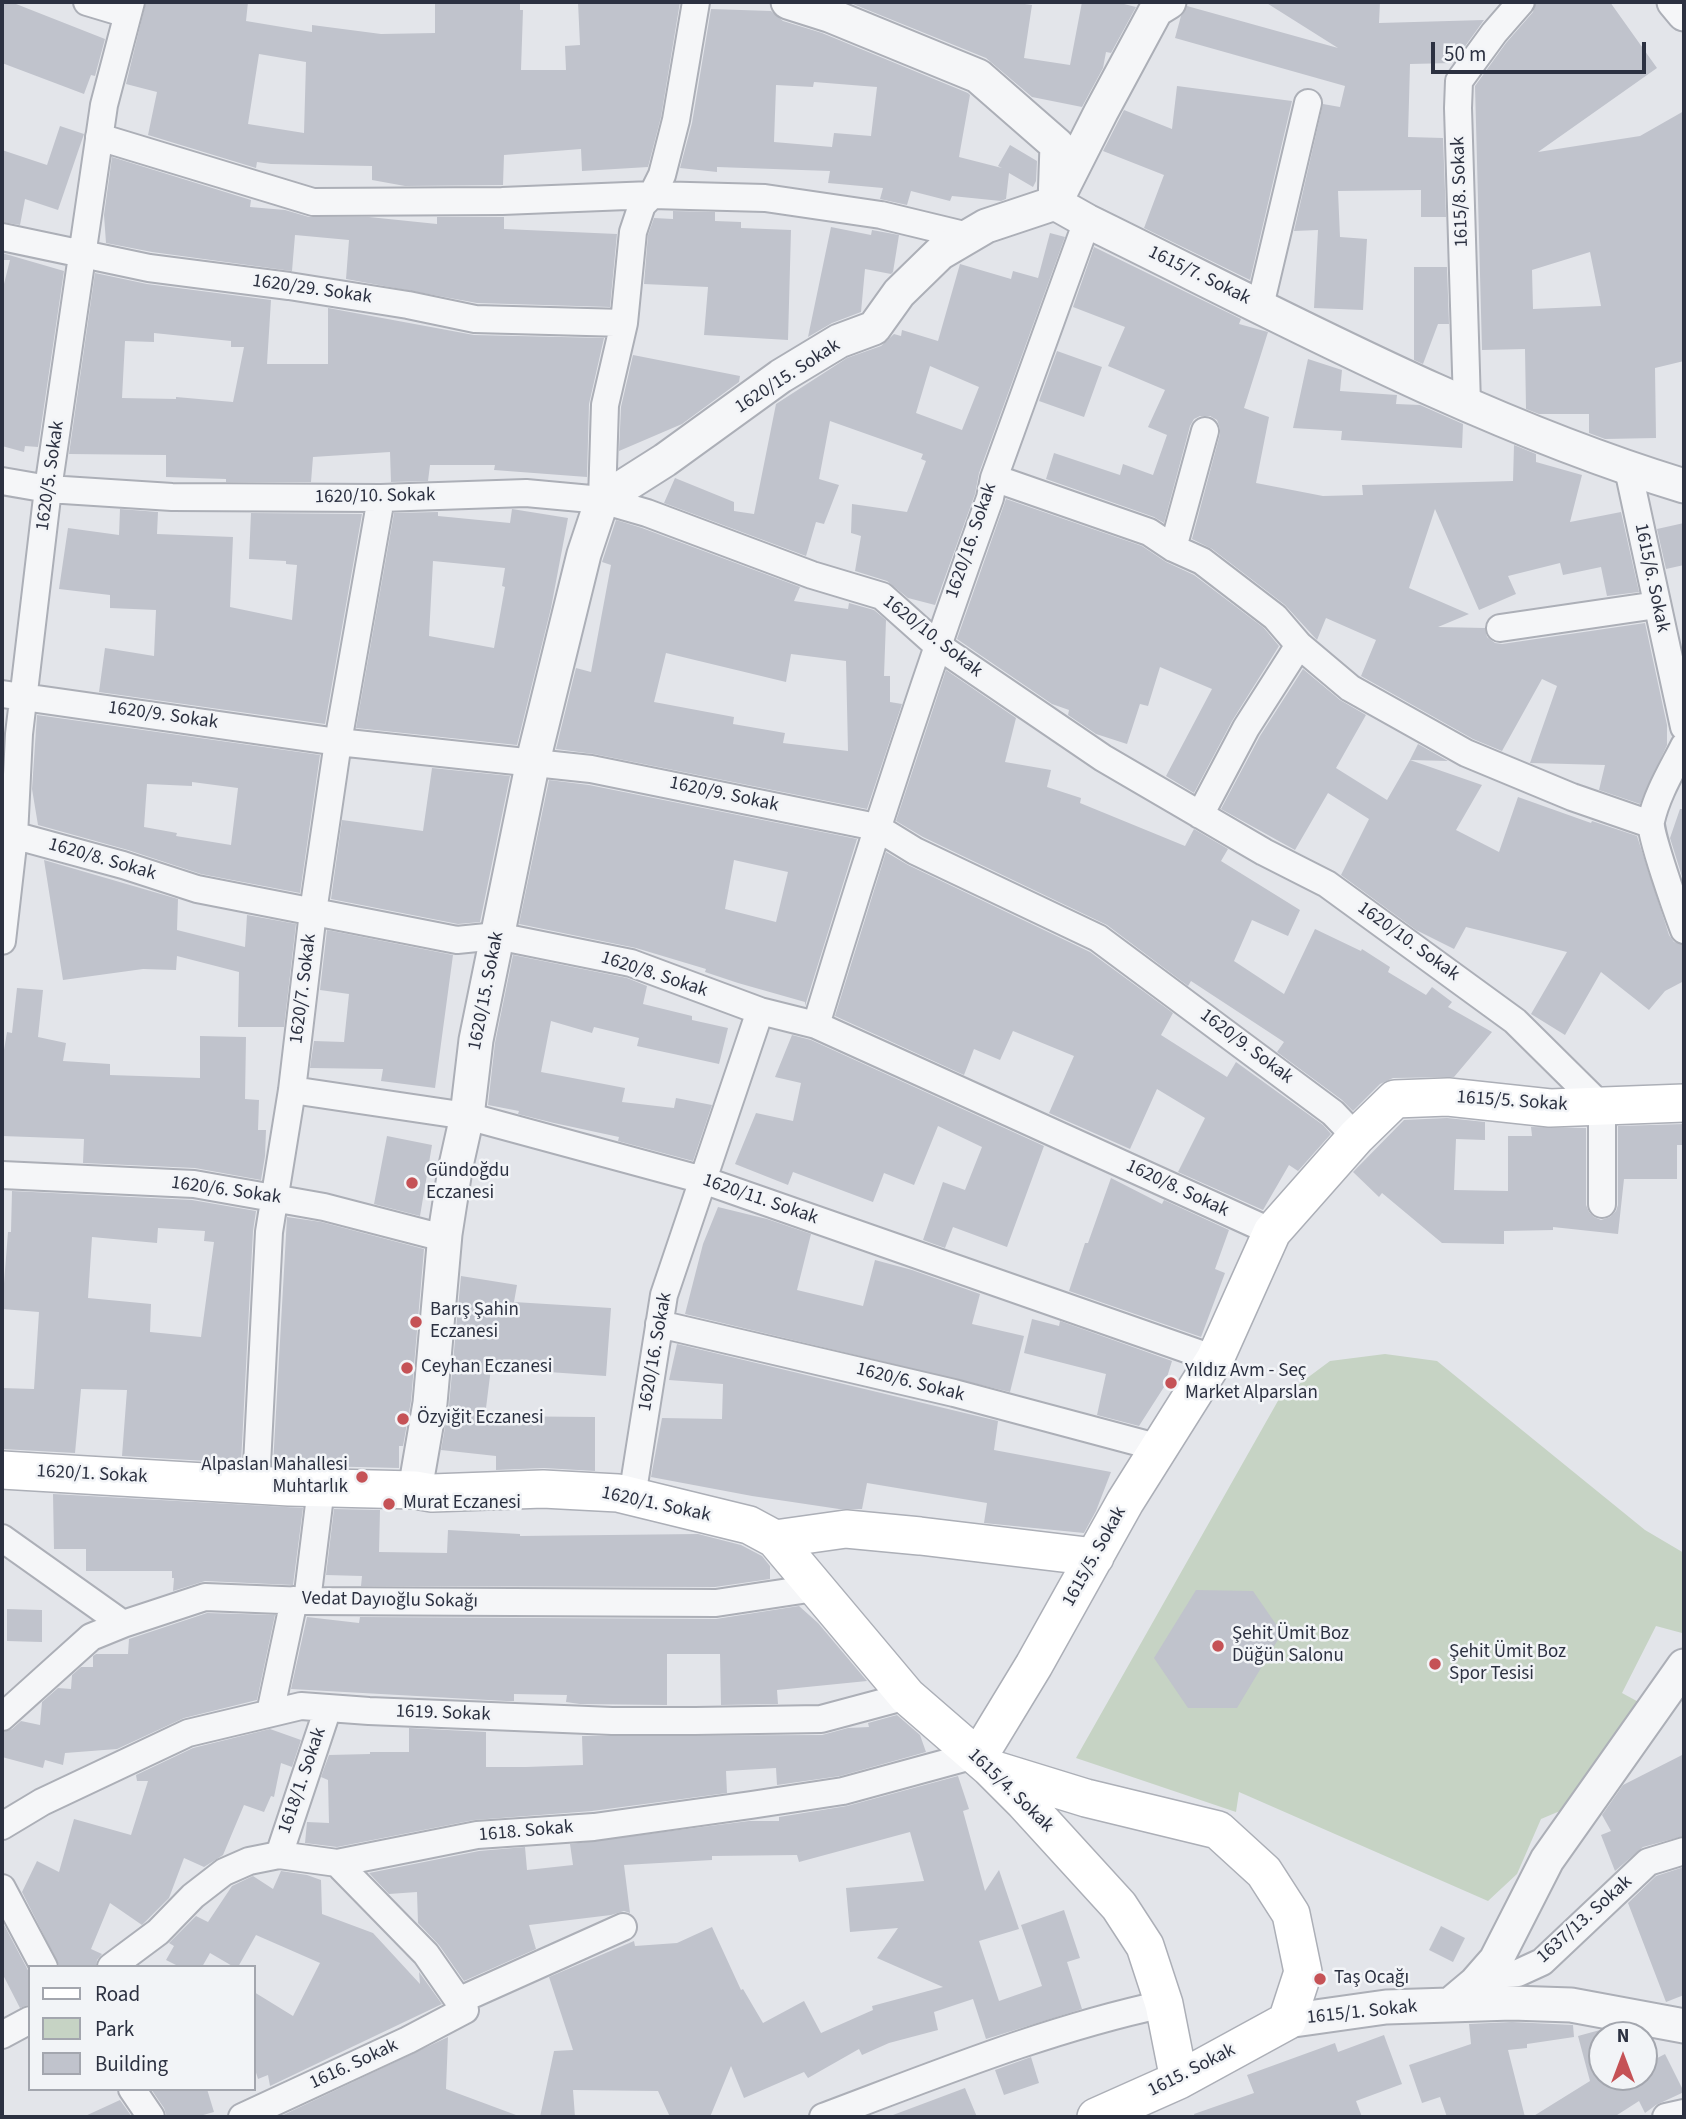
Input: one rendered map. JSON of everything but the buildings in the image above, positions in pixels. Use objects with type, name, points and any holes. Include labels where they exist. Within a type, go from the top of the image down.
[{"type":"main road","name":"1615/5. Sokak","points":[[983,1762],[986,1744],[1125,1502],[1215,1359],[1272,1233],[1356,1137],[1395,1099],[1448,1097],[1550,1108],[1684,1103]]},
{"type":"main road","name":"1620/1. Sokak","points":[[2,1470],[432,1493],[543,1489],[618,1493],[749,1525],[775,1539]]},
{"type":"main road","points":[[775,1539],[846,1529],[1095,1557]]},
{"type":"main road","name":"1615/4. Sokak","points":[[775,1539],[907,1696],[983,1762],[1072,1853],[1119,1906],[1144,1946],[1164,2004],[1179,2080]]},
{"type":"main road","name":"1615/1. Sokak","points":[[983,1762],[1086,1798],[1218,1830],[1264,1872],[1292,1914],[1303,1972],[1287,2021]]},
{"type":"main road","name":"1615. Sokak","points":[[1096,2117],[1179,2080],[1287,2021]]},
{"type":"street","points":[[87,2],[129,8]]},
{"type":"street","name":"1620/15. Sokak","points":[[415,1490],[430,1403],[445,1234],[467,1116],[476,1040],[533,761],[584,554],[602,500],[605,405],[624,323],[634,232],[642,205],[652,195],[662,175],[676,120],[696,2]]},
{"type":"street","points":[[788,2],[829,15],[978,76],[1057,145],[1055,203]]},
{"type":"street","name":"1615/8. Sokak","points":[[1467,404],[1458,108],[1460,81],[1494,33],[1521,2]]},
{"type":"street","points":[[1674,2],[1684,14]]},
{"type":"street","points":[[1055,203],[1160,5]]},
{"type":"street","name":"1620/5. Sokak","points":[[2,940],[8,834],[19,734],[12,696],[48,489],[104,105],[129,8]]},
{"type":"street","points":[[1260,306],[1308,103]]},
{"type":"street","points":[[99,137],[313,202],[502,201],[652,195],[765,198],[881,215],[968,236]]},
{"type":"street","name":"1620/15. Sokak","points":[[602,500],[665,460],[782,376],[839,341],[874,328],[899,293],[940,253],[986,226],[1055,203]]},
{"type":"street","name":"1615/7. Sokak","points":[[1055,203],[1087,222],[1430,389],[1628,469],[1684,486]]},
{"type":"street","name":"1620/16. Sokak","points":[[816,1025],[876,827],[937,645],[1087,222]]},
{"type":"street","name":"1620/29. Sokak","points":[[2,237],[149,268],[289,286],[475,319],[624,323]]},
{"type":"street","points":[[1173,548],[1205,431]]},
{"type":"street","name":"1615/6. Sokak","points":[[1628,469],[1684,727]]},
{"type":"street","points":[[994,478],[1149,532],[1173,548],[1202,561],[1275,617],[1299,645],[1350,688],[1466,753],[1572,797],[1650,824]]},
{"type":"street","name":"1620/10. Sokak","points":[[2,481],[48,489],[172,497],[381,498],[526,494],[602,500],[647,513],[812,575],[882,596],[937,645],[1103,758],[1264,852],[1327,884],[1440,964],[1516,1021],[1602,1107]]},
{"type":"street","name":"1620/7. Sokak","points":[[256,1484],[269,1232],[292,1090],[313,912],[338,741],[381,498]]},
{"type":"street","points":[[1500,628],[1657,605]]},
{"type":"street","points":[[1200,815],[1246,728],[1299,645]]},
{"type":"street","name":"1620/9. Sokak","points":[[12,696],[433,754],[533,761],[591,769],[876,827],[915,851],[1098,937],[1333,1112],[1356,1137]]},
{"type":"street","points":[[1684,746],[1662,787],[1650,824],[1684,930]]},
{"type":"street","name":"1620/8. Sokak","points":[[8,834],[123,865],[198,889],[457,940],[497,936],[631,963],[760,1011],[816,1025],[1272,1233]]},
{"type":"street","name":"1620/16. Sokak","points":[[632,1497],[664,1295],[760,1011]]},
{"type":"street","name":"1620/11. Sokak","points":[[292,1090],[467,1116],[703,1180],[1215,1359]]},
{"type":"street","points":[[1602,1107],[1602,1204]]},
{"type":"street","name":"1620/6. Sokak","points":[[2,1175],[194,1184],[324,1207],[432,1235],[445,1234]]},
{"type":"street","name":"1620/6. Sokak","points":[[659,1324],[954,1393],[1160,1448]]},
{"type":"street","points":[[270,1713],[300,1601],[321,1488]]},
{"type":"street","points":[[2,1538],[123,1623]]},
{"type":"street","name":"Vedat Dayıoğlu Sokağı","points":[[2,1717],[91,1637],[123,1623],[205,1597],[300,1601],[716,1603],[815,1588]]},
{"type":"street","points":[[1450,2006],[1496,1959],[1547,1860],[1591,1795],[1683,1671]]},
{"type":"street","name":"1619. Sokak","points":[[2,1826],[41,1802],[188,1733],[301,1706],[612,1721],[821,1719],[907,1696]]},
{"type":"street","name":"1618/1. Sokak","points":[[279,1855],[328,1708]]},
{"type":"street","name":"1618. Sokak","points":[[114,1965],[158,1932],[193,1896],[224,1872],[249,1861],[279,1855],[337,1863],[477,1835],[594,1827],[843,1791],[983,1762]]},
{"type":"street","name":"1637/13. Sokak","points":[[1482,1976],[1518,1973],[1542,1962],[1648,1861],[1684,1851]]},
{"type":"street","points":[[337,1863],[426,1954],[462,2005]]},
{"type":"street","points":[[2,1888],[43,1965]]},
{"type":"street","name":"1616. Sokak","points":[[242,2117],[408,2040],[462,2005],[622,1927]]},
{"type":"street","name":"1615/1. Sokak","points":[[1287,2021],[1386,2007],[1512,2003],[1571,2005],[1684,2026]]},
{"type":"street","points":[[823,2117],[1028,2042],[1123,2013],[1164,2004]]},
{"type":"street","points":[[2,2035],[28,2021]]},
{"type":"street","points":[[133,2091],[151,2117]]},
{"type":"street","points":[[1666,2117],[1684,2113]]},
{"type":"green space","points":[[1385,1354],[1437,1361],[1645,1530],[1684,1553],[1684,1629],[1682,1633],[1656,1626],[1622,1693],[1646,1706],[1567,1808],[1541,1819],[1517,1874],[1488,1901],[1239,1792],[1236,1812],[1076,1758],[1279,1399],[1330,1361]]},
{"type":"place","name":"Gündoğdu Eczanesi","points":[[412,1183]]},
{"type":"place","name":"Barış Şahin Eczanesi","points":[[416,1322]]},
{"type":"place","name":"Ceyhan Eczanesi","points":[[407,1368]]},
{"type":"place","name":"Yıldız Avm - Seç Market Alparslan","points":[[1171,1383]]},
{"type":"place","name":"Özyiğit Eczanesi","points":[[403,1419]]},
{"type":"place","name":"Alpaslan Mahallesi Muhtarlık","points":[[362,1477]]},
{"type":"place","name":"Murat Eczanesi","points":[[389,1504]]},
{"type":"place","name":"Şehit Ümit Boz Düğün Salonu","points":[[1218,1646]]},
{"type":"place","name":"Şehit Ümit Boz Spor Tesisi","points":[[1435,1664]]},
{"type":"place","name":"Taş Ocağı","points":[[1320,1979]]}]
